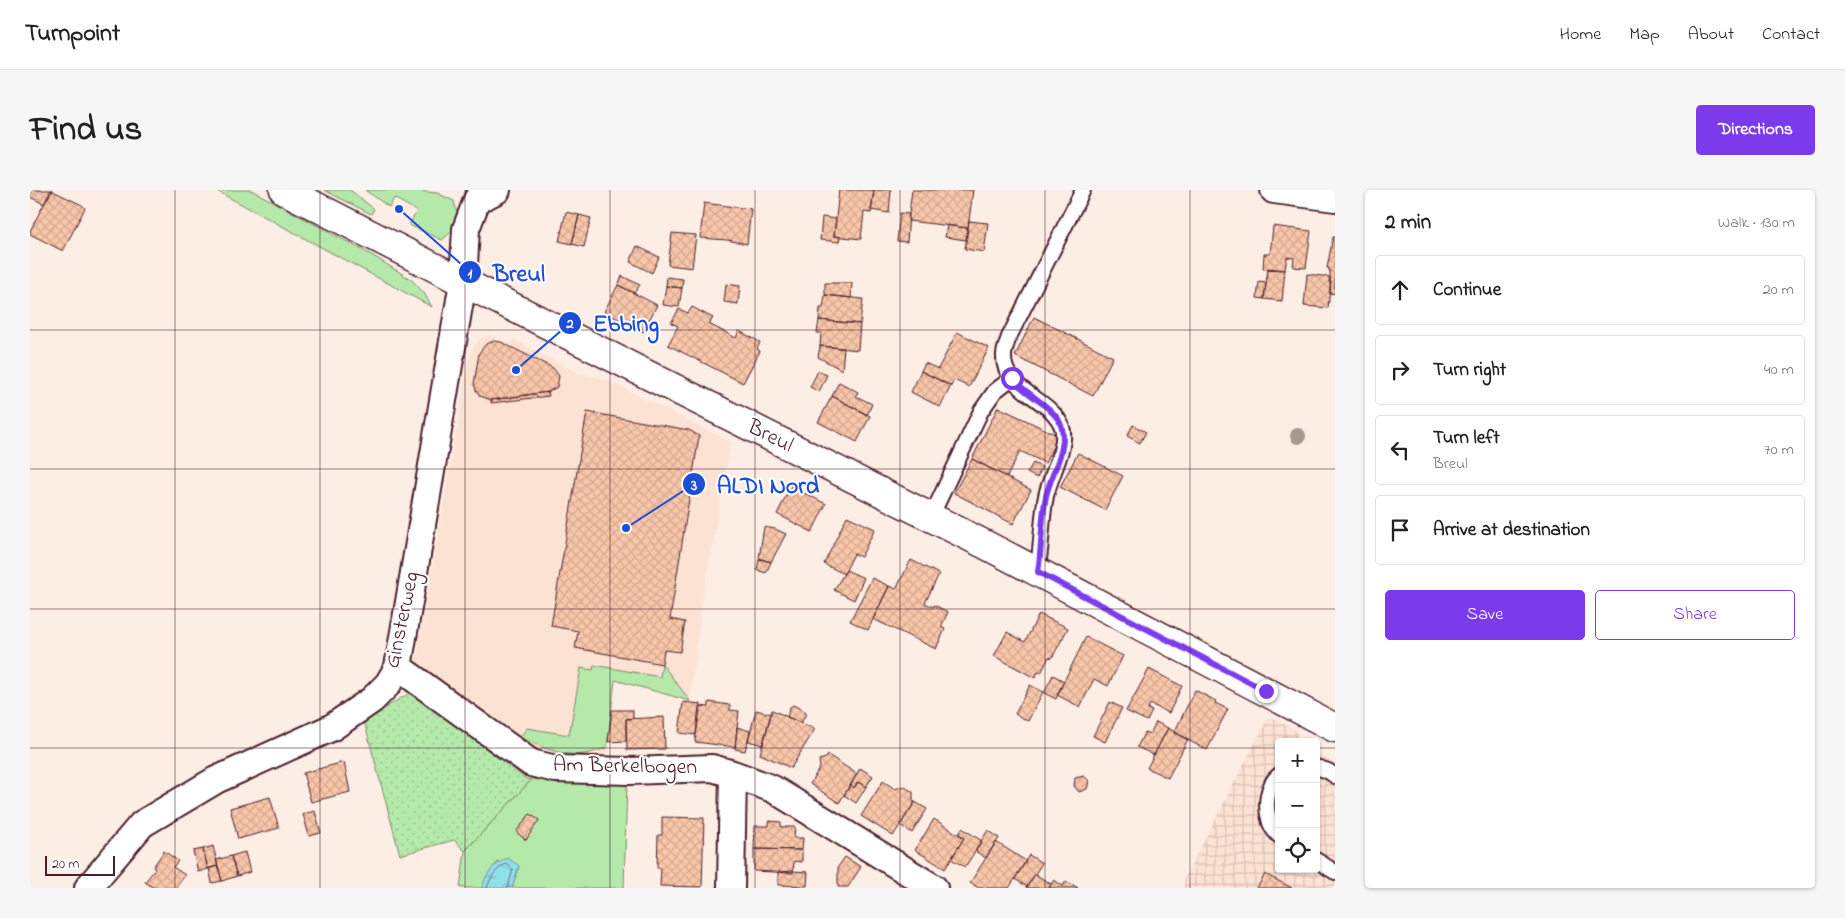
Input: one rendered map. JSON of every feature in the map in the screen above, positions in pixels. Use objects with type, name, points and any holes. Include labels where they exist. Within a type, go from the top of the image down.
[{"type":"main road","name":"Breul","points":[[284,190],[931,517],[1335,728]]},
{"type":"street","points":[[1274,190],[1335,198]]},
{"type":"street","name":"Ginsterweg","points":[[88,888],[142,824],[216,780],[331,728],[372,700],[388,684],[398,666],[463,282],[466,229],[479,193]]},
{"type":"street","name":"Am Berkelbogen","points":[[398,666],[531,763],[556,769],[629,771],[712,768],[733,774],[773,789],[934,888]]},
{"type":"street","points":[[731,888],[733,774]]},
{"type":"lane","points":[[1038,572],[1046,496],[1061,449],[1062,428],[1058,419],[1050,411],[1020,388],[1012,378],[1006,370],[1004,355],[1009,337],[1083,190]]},
{"type":"lane","points":[[931,517],[981,411],[995,391],[1012,378]]},
{"type":"lane","points":[[1320,768],[1335,776]]},
{"type":"lane","points":[[1275,778],[1267,799],[1269,820],[1275,830]]},
{"type":"lane","points":[[1320,862],[1334,868]]},
{"type":"shaded area","points":[[490,335],[510,344],[513,339],[576,372],[605,379],[731,442],[702,602],[690,701],[615,680],[605,761],[571,757],[538,749],[509,736],[415,666],[469,358],[479,340]]},
{"type":"shaded area","points":[[1269,716],[1299,732],[1295,738],[1275,738],[1275,873],[1320,873],[1320,756],[1335,763],[1335,888],[1184,888],[1185,877]]},
{"type":"green space","points":[[215,190],[251,190],[257,193],[370,254],[412,280],[424,293],[432,307]]},
{"type":"green space","points":[[324,190],[350,190],[374,209],[371,214]]},
{"type":"green space","points":[[365,190],[409,190],[437,193],[454,201],[457,224],[442,240],[409,225],[417,211],[394,198],[389,207]]},
{"type":"green space","points":[[662,664],[690,701],[615,680],[607,748],[584,754],[568,754],[534,744],[520,737],[527,728],[569,735],[581,668],[593,670],[594,665],[660,677]]},
{"type":"green space","points":[[411,692],[526,779],[532,779],[465,851],[454,840],[400,855],[364,721]]},
{"type":"green space","points":[[532,779],[627,783],[624,888],[512,888],[519,866],[498,862],[482,888],[460,888],[465,851]]},
{"type":"water","points":[[508,858],[519,866],[512,888],[482,888],[491,870]]},
{"type":"building","points":[[30,190],[53,190],[44,204],[30,197]]},
{"type":"building","points":[[51,190],[85,208],[63,251],[30,234]]},
{"type":"building","points":[[839,190],[874,190],[871,213],[864,212],[861,239],[834,236]]},
{"type":"building","points":[[874,190],[891,190],[889,213],[871,210]]},
{"type":"building","points":[[912,190],[973,190],[968,228],[908,221]]},
{"type":"building","points":[[704,203],[751,209],[747,244],[700,238]]},
{"type":"building","points":[[566,212],[579,215],[572,244],[559,241]]},
{"type":"building","points":[[900,213],[909,214],[907,242],[897,241]]},
{"type":"building","points":[[579,215],[591,218],[584,247],[572,244]]},
{"type":"building","points":[[822,217],[836,219],[834,236],[840,237],[839,242],[820,240]]},
{"type":"building","points":[[969,221],[988,223],[984,252],[965,249]]},
{"type":"building","points":[[947,225],[967,228],[966,240],[945,237]]},
{"type":"building","points":[[1273,226],[1311,231],[1306,268],[1293,267],[1294,258],[1287,257],[1285,270],[1263,269],[1264,254],[1270,254]]},
{"type":"building","points":[[672,233],[696,235],[692,268],[668,265]]},
{"type":"building","points":[[1333,237],[1335,237],[1335,293],[1330,294],[1330,271],[1327,268]]},
{"type":"building","points":[[637,246],[659,257],[652,273],[630,262]]},
{"type":"building","points":[[1268,268],[1285,270],[1282,301],[1264,299]]},
{"type":"building","points":[[1307,274],[1330,277],[1328,308],[1304,306]]},
{"type":"building","points":[[622,276],[640,285],[634,293],[618,285]]},
{"type":"building","points":[[667,277],[683,279],[682,288],[666,286]]},
{"type":"building","points":[[1259,282],[1266,283],[1264,299],[1257,298]]},
{"type":"building","points":[[825,283],[852,283],[851,298],[825,295]]},
{"type":"building","points":[[726,284],[740,286],[738,304],[724,302]]},
{"type":"building","points":[[618,285],[657,305],[643,332],[604,312]]},
{"type":"building","points":[[666,286],[682,288],[679,307],[663,305]]},
{"type":"building","points":[[825,295],[863,299],[860,324],[819,320],[820,308],[823,308]]},
{"type":"building","points":[[692,307],[713,318],[709,324],[736,338],[739,331],[760,342],[757,349],[760,351],[743,383],[668,345],[678,326],[671,323],[679,309],[688,313]]},
{"type":"building","points":[[1034,317],[1113,357],[1093,396],[1015,356]]},
{"type":"building","points":[[819,320],[860,324],[858,350],[820,346],[821,333],[817,333]]},
{"type":"building","points":[[957,332],[989,348],[969,387],[954,380],[951,386],[921,371],[925,363],[938,369]]},
{"type":"building","points":[[494,341],[501,342],[553,368],[559,376],[557,387],[548,392],[491,400],[480,396],[474,384],[479,353],[486,344]]},
{"type":"building","points":[[820,346],[844,348],[842,370],[818,357]]},
{"type":"building","points":[[818,371],[827,375],[819,392],[810,387]]},
{"type":"building","points":[[921,371],[951,386],[940,407],[911,392]]},
{"type":"building","points":[[839,382],[858,392],[856,396],[872,404],[867,415],[832,396]]},
{"type":"building","points":[[548,392],[549,396],[491,403],[491,400]]},
{"type":"building","points":[[832,396],[870,416],[857,442],[818,422]]},
{"type":"building","points":[[998,407],[1059,436],[1045,463],[1020,451],[1007,477],[972,459]]},
{"type":"building","points":[[587,412],[689,430],[699,436],[670,619],[685,622],[680,652],[664,650],[662,664],[575,648],[578,631],[551,626]]},
{"type":"building","points":[[1133,425],[1146,432],[1140,443],[1127,436]]},
{"type":"building","points":[[1078,453],[1123,476],[1105,510],[1060,487]]},
{"type":"building","points":[[972,459],[1031,490],[1013,524],[954,493]]},
{"type":"building","points":[[1033,463],[1042,467],[1037,478],[1027,473]]},
{"type":"building","points":[[791,486],[826,504],[812,532],[777,514]]},
{"type":"building","points":[[847,516],[875,529],[861,557],[854,554],[844,574],[824,564]]},
{"type":"building","points":[[764,527],[786,534],[771,562],[759,558]]},
{"type":"building","points":[[759,559],[771,562],[766,573],[757,570]]},
{"type":"building","points":[[911,560],[939,574],[925,603],[948,612],[941,627],[945,629],[936,649],[873,619],[889,586],[896,589]]},
{"type":"building","points":[[846,570],[864,578],[854,600],[834,590]]},
{"type":"building","points":[[872,578],[889,586],[868,630],[850,621]]},
{"type":"building","points":[[1039,614],[1068,628],[1052,658],[1049,657],[1041,673],[1038,672],[1035,678],[994,656],[1007,632],[1025,642]]},
{"type":"building","points":[[1086,637],[1123,656],[1108,686],[1094,679],[1080,707],[1057,695]]},
{"type":"building","points":[[1149,669],[1182,686],[1169,713],[1150,704],[1148,709],[1152,711],[1147,721],[1126,711]]},
{"type":"building","points":[[1053,675],[1064,681],[1056,699],[1044,693]]},
{"type":"building","points":[[1030,685],[1043,692],[1028,721],[1015,714]]},
{"type":"building","points":[[1195,690],[1228,709],[1207,750],[1174,733]]},
{"type":"building","points":[[683,702],[701,704],[696,735],[679,733]]},
{"type":"building","points":[[709,702],[730,705],[730,710],[739,711],[735,747],[695,742],[699,706],[709,707]]},
{"type":"building","points":[[1110,702],[1122,708],[1105,742],[1093,736]]},
{"type":"building","points":[[793,705],[805,711],[806,714],[801,723],[787,717],[790,707]]},
{"type":"building","points":[[612,710],[633,710],[633,718],[626,719],[626,741],[608,742]]},
{"type":"building","points":[[756,710],[771,714],[763,745],[748,741]]},
{"type":"building","points":[[772,710],[815,729],[791,768],[760,754]]},
{"type":"building","points":[[664,717],[665,749],[627,750],[626,719]]},
{"type":"building","points":[[1156,722],[1168,728],[1154,755],[1137,747],[1145,732],[1150,734]]},
{"type":"building","points":[[737,727],[750,731],[745,751],[735,749]]},
{"type":"building","points":[[1168,728],[1188,739],[1168,778],[1147,768]]},
{"type":"building","points":[[828,755],[857,774],[839,803],[810,784],[820,767],[819,760],[826,758]]},
{"type":"building","points":[[344,762],[350,792],[311,802],[303,773]]},
{"type":"building","points":[[860,768],[873,776],[866,787],[858,782],[854,788],[851,785]]},
{"type":"building","points":[[1084,776],[1089,781],[1087,789],[1079,792],[1074,786],[1075,778]]},
{"type":"building","points":[[883,781],[895,789],[903,786],[913,792],[913,801],[915,802],[893,836],[861,816]]},
{"type":"building","points":[[858,782],[866,787],[856,803],[844,795],[851,785],[854,788]]},
{"type":"building","points":[[270,797],[279,828],[238,839],[230,808]]},
{"type":"building","points":[[915,802],[927,809],[912,833],[900,825]]},
{"type":"building","points":[[315,811],[321,833],[309,836],[303,814]]},
{"type":"building","points":[[530,814],[539,820],[526,840],[516,832]]},
{"type":"building","points":[[662,817],[704,818],[702,887],[660,886],[661,868],[657,868],[658,835],[662,835]]},
{"type":"building","points":[[934,819],[964,838],[945,869],[915,850]]},
{"type":"building","points":[[769,821],[781,822],[781,827],[795,827],[794,838],[803,838],[802,850],[754,849],[755,826],[769,826]]},
{"type":"building","points":[[962,828],[982,841],[965,867],[951,859],[964,838],[959,834]]},
{"type":"building","points":[[988,830],[999,838],[986,858],[975,851]]},
{"type":"building","points":[[996,842],[1026,861],[1009,888],[979,888],[970,883]]},
{"type":"building","points":[[213,846],[218,866],[208,869],[203,849]]},
{"type":"building","points":[[203,849],[208,869],[198,872],[193,851]]},
{"type":"building","points":[[754,849],[802,850],[802,862],[794,861],[793,873],[754,871]]},
{"type":"building","points":[[164,851],[178,861],[173,867],[185,875],[176,888],[154,888],[145,882],[155,869],[153,867]]},
{"type":"building","points":[[245,852],[250,872],[237,876],[231,856]]},
{"type":"building","points":[[1029,855],[1042,863],[1027,887],[1015,879]]},
{"type":"building","points":[[231,856],[237,876],[222,881],[216,860]]},
{"type":"building","points":[[845,857],[861,867],[848,887],[838,887],[838,867]]},
{"type":"building","points":[[218,866],[222,881],[212,883],[209,868]]},
{"type":"building","points":[[778,872],[808,872],[807,886],[778,885]]},
{"type":"building","points":[[1035,874],[1051,884],[1049,888],[1026,888]]},
{"type":"building","points":[[1265,874],[1292,888],[1257,888]]},
{"type":"building","points":[[1054,880],[1063,886],[1066,881],[1078,888],[1049,888]]},
{"type":"place","name":"Breul","points":[[399,209]]},
{"type":"place","name":"Ebbing","points":[[516,370]]},
{"type":"place","name":"ALDI Nord","points":[[626,528]]},
{"type":"route","points":[[1012,378],[1020,388],[1050,411],[1058,419],[1062,428],[1061,449],[1046,496],[1038,572],[1266,691]]}]
